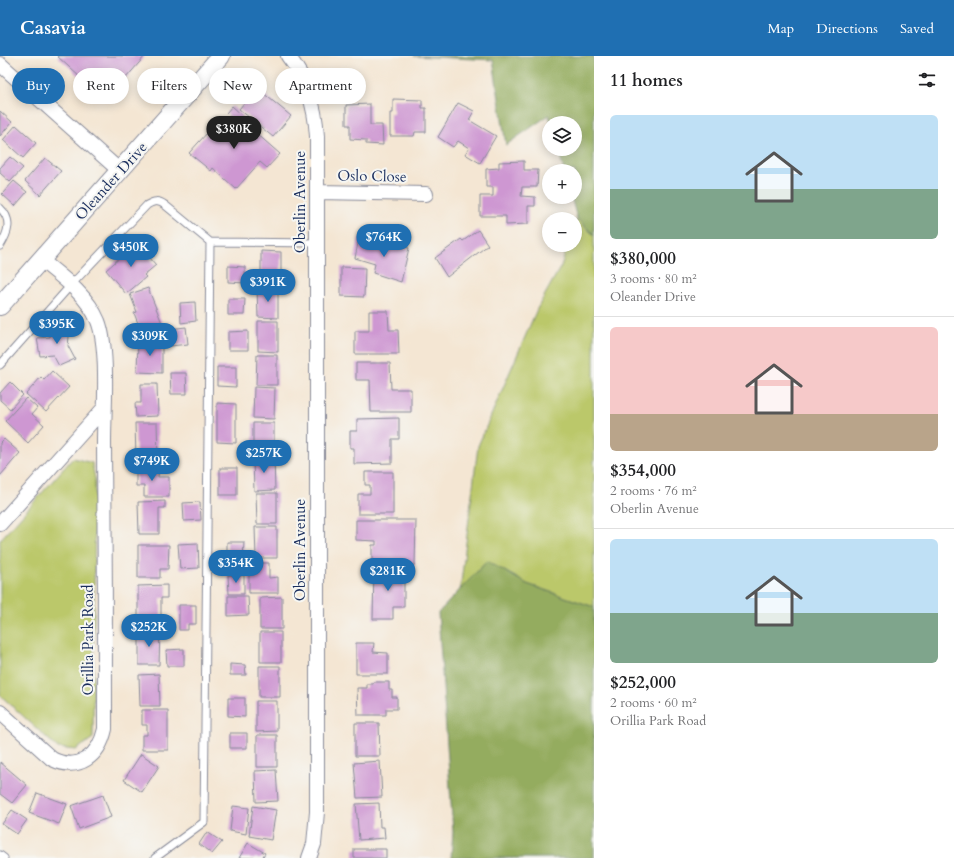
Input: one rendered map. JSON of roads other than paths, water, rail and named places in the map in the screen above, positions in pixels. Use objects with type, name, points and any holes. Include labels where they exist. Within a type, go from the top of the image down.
[{"type":"street","name":"Oleander Drive","points":[[0,306],[221,56]]},
{"type":"street","name":"Oberlin Avenue","points":[[288,56],[302,76],[315,109],[318,192],[317,812],[315,836],[309,858]]},
{"type":"street","points":[[0,64],[120,171]]},
{"type":"street","name":"Oslo Close","points":[[318,192],[426,194]]},
{"type":"street","name":"Orillia Park Road","points":[[0,712],[52,759],[60,762],[79,763],[89,758],[97,750],[102,741],[105,729],[103,350],[100,329],[88,304],[71,285],[41,260]]},
{"type":"street","points":[[0,524],[104,408]]},
{"type":"lane","points":[[0,366],[71,285],[148,205],[154,201],[165,204],[210,242],[318,243]]},
{"type":"lane","points":[[0,208],[8,217],[9,223],[8,232],[0,246]]},
{"type":"lane","points":[[157,857],[204,822],[210,242]]},
{"type":"lane","points":[[0,855],[4,858]]}]
